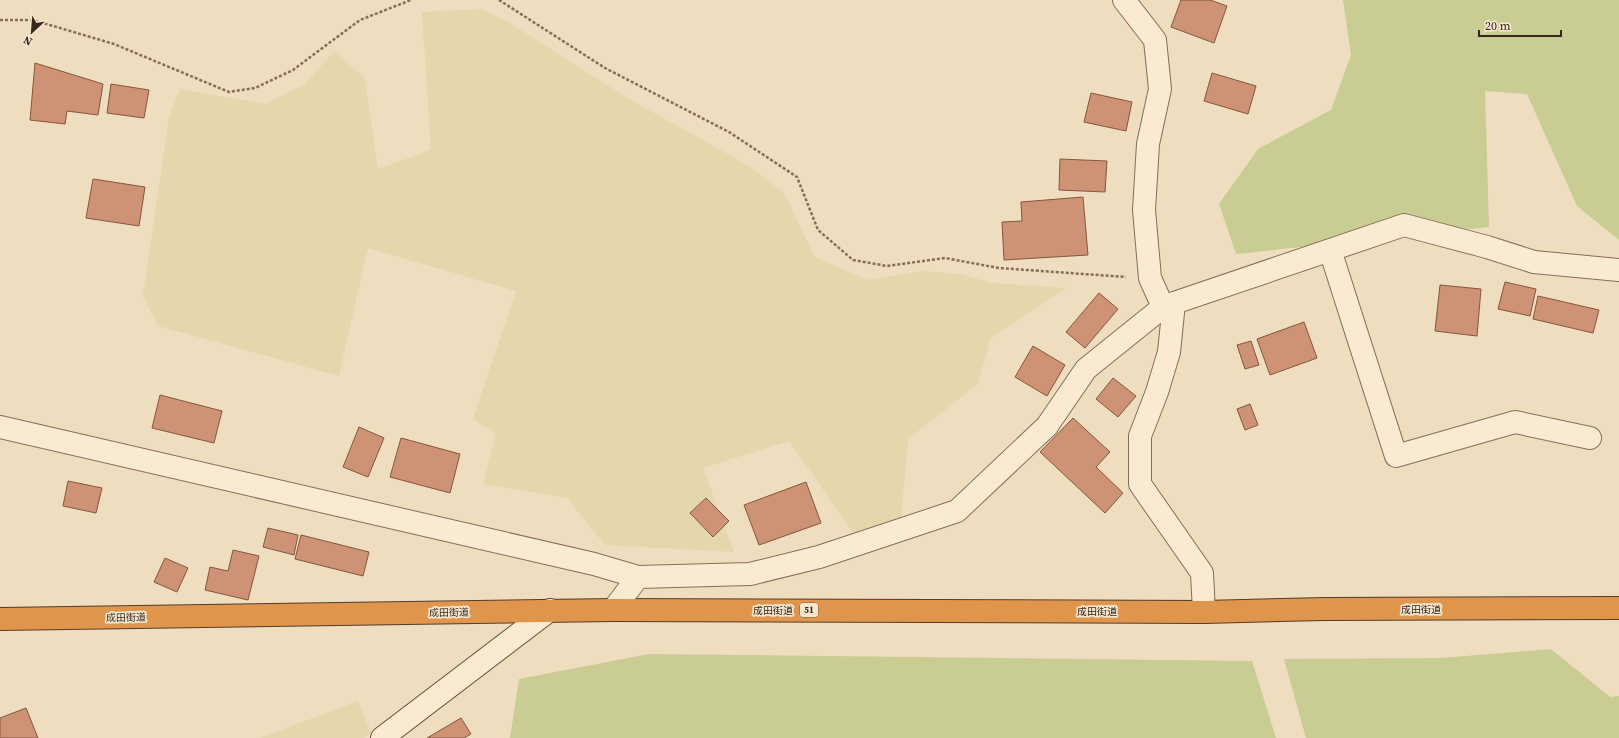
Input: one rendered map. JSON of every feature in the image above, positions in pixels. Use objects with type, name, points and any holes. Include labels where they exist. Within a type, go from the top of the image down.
[{"type":"highway","name":"成田街道","points":[[0,619],[550,610],[1204,612],[1325,609],[1619,608]]},
{"type":"street","points":[[1124,0],[1155,40],[1160,89],[1148,144],[1144,210],[1150,278],[1169,305],[1169,352],[1157,392],[1140,436],[1140,484],[1202,573],[1204,612]]},
{"type":"street","points":[[0,427],[571,559],[638,577],[750,574],[819,557],[957,511],[1047,426],[1086,370],[1169,305],[1404,225],[1487,247],[1534,262],[1619,270]]},
{"type":"street","points":[[1330,250],[1396,456],[1515,422],[1590,438]]},
{"type":"street","points":[[613,610],[638,577]]},
{"type":"street","points":[[382,738],[550,610]]},
{"type":"path","points":[[0,20],[33,20],[114,44],[229,92],[255,88],[293,70],[360,20],[411,0]]},
{"type":"path","points":[[499,0],[605,68],[729,132],[797,177],[818,230],[853,260],[887,266],[945,258],[999,268],[1150,278]]},
{"type":"shaded area","points":[[481,9],[508,22],[629,99],[751,167],[784,193],[815,257],[868,280],[921,271],[961,274],[992,283],[1066,288],[990,339],[978,384],[908,439],[901,520],[853,533],[789,441],[703,468],[734,552],[605,545],[567,498],[483,484],[496,434],[473,419],[516,291],[368,248],[339,376],[158,326],[143,296],[169,117],[180,89],[265,104],[303,85],[335,51],[365,79],[378,169],[431,150],[422,12]]},
{"type":"shaded area","points":[[358,701],[371,733],[364,738],[260,738]]},
{"type":"green space","points":[[1343,0],[1619,0],[1619,240],[1577,206],[1527,94],[1485,91],[1489,227],[1236,254],[1219,204],[1258,149],[1331,110],[1351,55]]},
{"type":"green space","points":[[1551,649],[1610,697],[1619,696],[1619,738],[1306,738],[1284,659],[1442,658]]},
{"type":"green space","points":[[649,654],[1252,661],[1276,738],[510,738],[519,679]]},
{"type":"building","points":[[1181,0],[1210,0],[1227,6],[1214,43],[1171,27]]},
{"type":"building","points":[[35,63],[103,84],[98,115],[67,111],[65,124],[30,120]]},
{"type":"building","points":[[1212,73],[1256,86],[1248,114],[1204,101]]},
{"type":"building","points":[[111,84],[149,90],[144,118],[107,113]]},
{"type":"building","points":[[1091,93],[1132,102],[1126,131],[1084,122]]},
{"type":"building","points":[[1060,159],[1107,161],[1105,192],[1059,190]]},
{"type":"building","points":[[93,179],[145,187],[139,226],[86,218]]},
{"type":"building","points":[[1083,197],[1088,255],[1004,260],[1002,222],[1022,221],[1021,202]]},
{"type":"building","points":[[1505,282],[1536,289],[1530,316],[1498,309]]},
{"type":"building","points":[[1440,285],[1481,289],[1477,336],[1435,331]]},
{"type":"building","points":[[1099,293],[1118,309],[1085,348],[1066,332]]},
{"type":"building","points":[[1538,296],[1599,310],[1593,333],[1533,319]]},
{"type":"building","points":[[1304,322],[1317,358],[1270,375],[1257,339]]},
{"type":"building","points":[[1251,341],[1259,365],[1245,369],[1237,345]]},
{"type":"building","points":[[1033,346],[1065,365],[1047,396],[1015,377]]},
{"type":"building","points":[[1113,378],[1136,396],[1118,417],[1096,399]]},
{"type":"building","points":[[160,395],[222,411],[214,443],[152,428]]},
{"type":"building","points":[[1250,404],[1258,425],[1245,430],[1237,409]]},
{"type":"building","points":[[1073,418],[1110,452],[1096,467],[1123,493],[1105,513],[1040,452]]},
{"type":"building","points":[[359,427],[384,438],[368,477],[343,467]]},
{"type":"building","points":[[401,438],[460,454],[450,493],[390,477]]},
{"type":"building","points":[[68,481],[102,488],[96,513],[63,506]]},
{"type":"building","points":[[806,482],[821,523],[759,545],[744,505]]},
{"type":"building","points":[[706,498],[729,521],[713,537],[690,513]]},
{"type":"building","points":[[268,528],[298,535],[294,555],[263,547]]},
{"type":"building","points":[[301,535],[369,552],[363,576],[295,559]]},
{"type":"building","points":[[233,550],[259,556],[248,600],[205,590],[210,567],[228,571]]},
{"type":"building","points":[[165,558],[188,568],[177,592],[154,582]]},
{"type":"building","points":[[26,708],[38,738],[0,738],[0,718]]},
{"type":"building","points":[[461,718],[471,734],[464,738],[427,738]]}]
